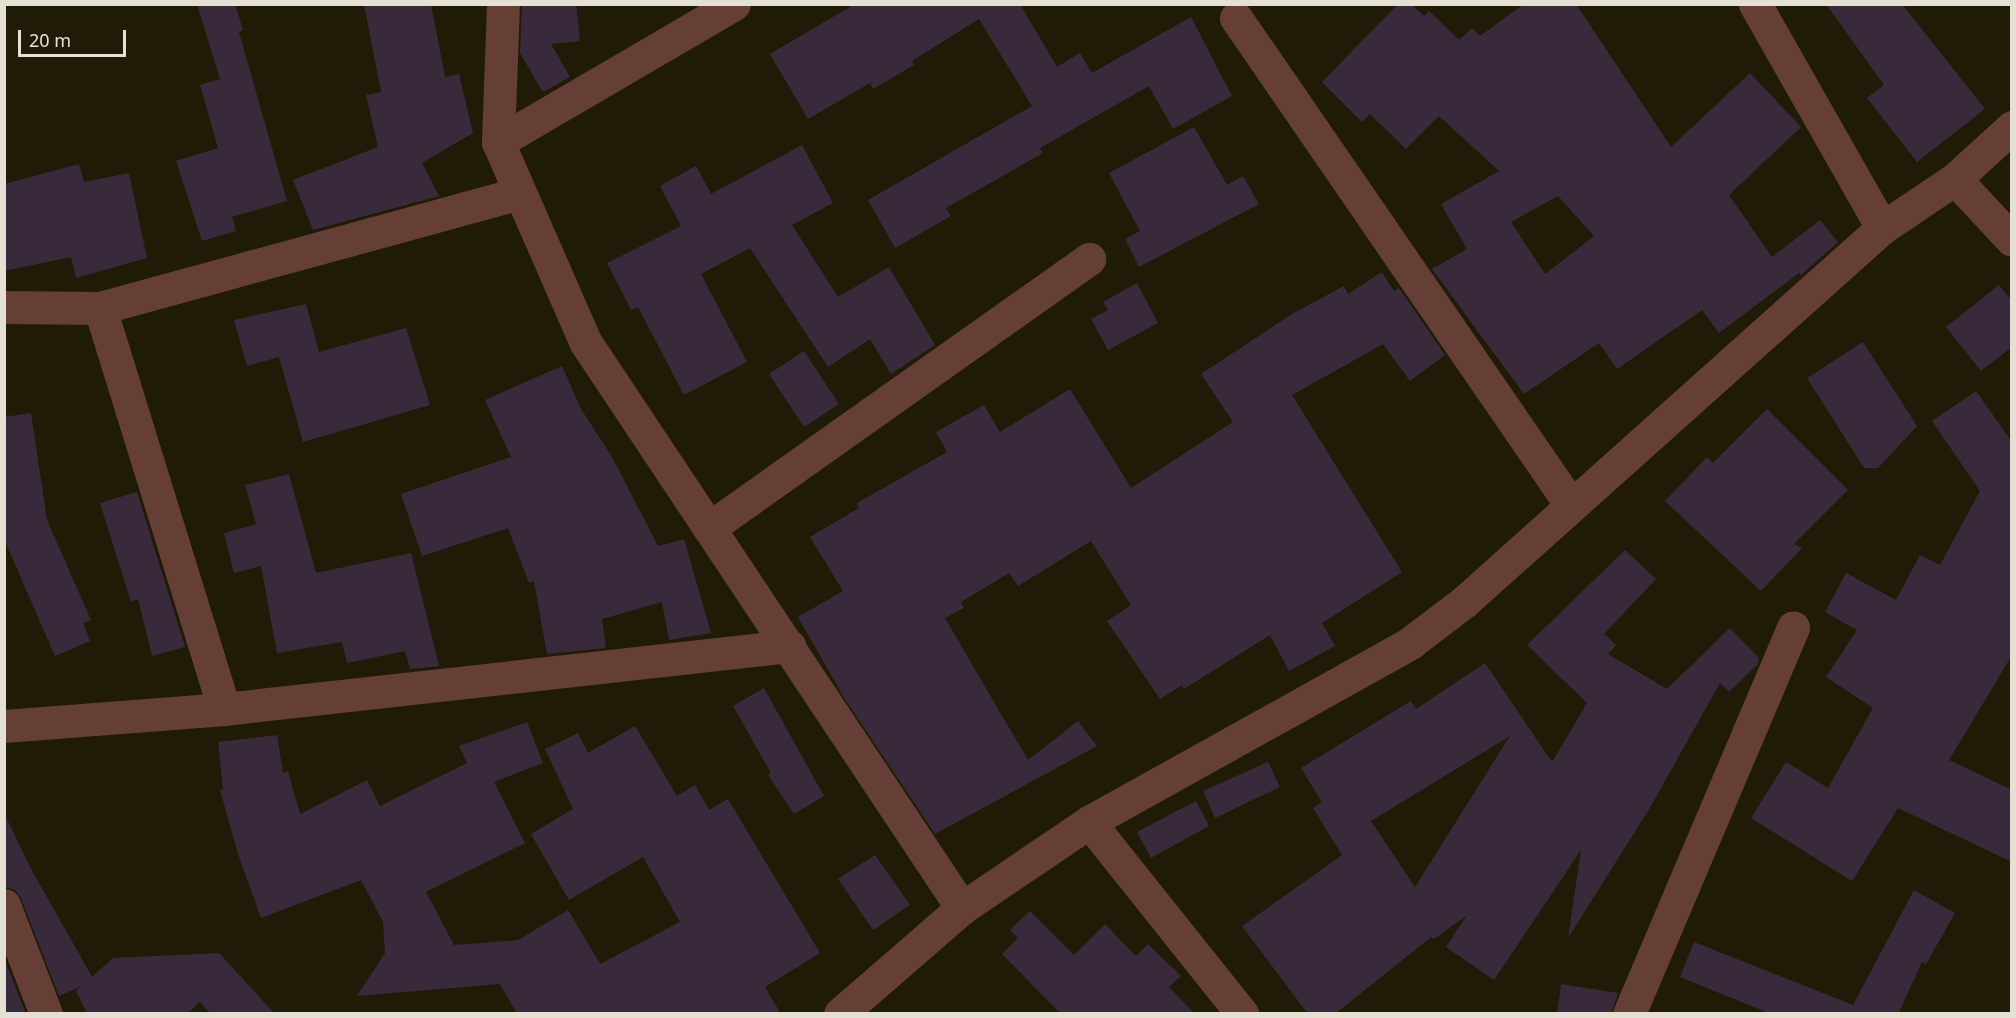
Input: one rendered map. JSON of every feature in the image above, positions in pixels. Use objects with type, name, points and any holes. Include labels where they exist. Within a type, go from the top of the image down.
[{"type":"street","points":[[503,4],[498,142],[586,343],[790,646],[962,908]]},
{"type":"street","points":[[498,142],[734,4]]},
{"type":"street","points":[[1755,4],[1882,228]]},
{"type":"street","points":[[1236,18],[1570,505]]},
{"type":"street","points":[[840,1014],[962,908],[1089,822],[1410,643],[1464,602],[1882,228],[1955,179],[2012,127]]},
{"type":"street","points":[[1955,179],[2012,240]]},
{"type":"street","points":[[4,307],[100,308],[520,194]]},
{"type":"street","points":[[710,528],[1089,259]]},
{"type":"street","points":[[100,308],[224,709]]},
{"type":"street","points":[[1629,1014],[1793,627]]},
{"type":"street","points":[[4,726],[224,709],[790,646]]},
{"type":"street","points":[[1089,822],[1242,1014]]},
{"type":"street","points":[[4,905],[46,1014]]},
{"type":"building","points":[[197,4],[235,4],[243,30],[239,32],[287,201],[232,217],[236,231],[202,241],[176,161],[218,148],[200,85],[220,79]]},
{"type":"building","points":[[364,4],[431,4],[445,77],[459,74],[473,133],[422,163],[439,196],[313,230],[293,180],[378,147],[366,95],[381,92]]},
{"type":"building","points":[[522,4],[576,4],[580,41],[551,44],[570,77],[543,92],[520,53]]},
{"type":"building","points":[[855,4],[1020,4],[1057,67],[1080,53],[1092,73],[1191,17],[1232,96],[1173,129],[1149,86],[1040,148],[1043,153],[946,208],[951,216],[895,248],[868,200],[1032,106],[979,19],[912,61],[914,65],[873,89],[870,83],[808,119],[770,54]]},
{"type":"building","points":[[1398,4],[1411,4],[1424,16],[1429,11],[1459,40],[1472,28],[1480,36],[1524,4],[1576,4],[1671,147],[1750,73],[1801,127],[1729,195],[1772,257],[1820,220],[1838,242],[1801,275],[1799,273],[1719,333],[1702,310],[1617,369],[1599,343],[1524,394],[1432,269],[1467,249],[1441,204],[1499,171],[1439,116],[1406,149],[1370,114],[1362,122],[1322,82]],"holes":[[[1558,196],[1594,236],[1545,274],[1511,222]]]},
{"type":"building","points":[[1826,4],[1902,4],[1985,109],[1917,162],[1867,98],[1884,85]]},
{"type":"building","points":[[1194,127],[1227,185],[1243,176],[1259,204],[1139,267],[1125,239],[1140,231],[1109,173]]},
{"type":"building","points":[[802,145],[833,203],[792,225],[838,297],[889,267],[935,345],[891,374],[870,339],[828,367],[750,248],[701,274],[747,362],[684,395],[638,307],[631,310],[607,263],[681,226],[660,186],[696,166],[711,194]]},
{"type":"building","points":[[79,164],[84,182],[129,173],[147,258],[76,278],[71,257],[4,271],[4,184]]},
{"type":"building","points":[[1382,272],[1394,291],[1399,288],[1445,355],[1410,381],[1383,344],[1292,395],[1402,572],[1322,623],[1335,646],[1289,671],[1270,635],[1184,689],[1182,685],[1160,699],[1107,621],[1131,605],[1091,541],[1018,586],[1009,573],[961,602],[964,608],[945,618],[1028,760],[1078,721],[1097,746],[935,834],[843,696],[798,617],[843,591],[810,537],[859,508],[857,503],[947,452],[936,432],[984,405],[1000,432],[1070,389],[1131,488],[1233,422],[1201,374],[1292,314],[1344,286],[1348,294]]},
{"type":"building","points":[[1137,283],[1158,323],[1108,350],[1091,319],[1108,310],[1103,302]]},
{"type":"building","points":[[1999,285],[2012,301],[2012,347],[1981,371],[1946,327]]},
{"type":"building","points":[[306,304],[319,352],[406,328],[430,405],[303,442],[279,357],[247,366],[234,320]]},
{"type":"building","points":[[1863,342],[1917,426],[1878,468],[1864,468],[1807,378]]},
{"type":"building","points":[[804,351],[839,404],[804,427],[769,374]]},
{"type":"building","points":[[562,366],[581,409],[612,457],[658,546],[684,539],[711,633],[669,640],[662,602],[602,619],[606,648],[547,654],[534,581],[529,583],[508,528],[422,556],[401,494],[511,457],[485,400]]},
{"type":"building","points":[[1976,391],[2012,442],[2012,655],[1949,760],[2012,790],[2012,862],[1898,808],[1852,881],[1751,818],[1786,762],[1828,788],[1873,708],[1826,677],[1857,630],[1825,612],[1846,573],[1896,600],[1920,555],[1940,565],[1980,491],[1932,421]]},
{"type":"building","points":[[1767,409],[1848,490],[1794,544],[1802,548],[1761,591],[1665,501],[1707,457],[1713,463]]},
{"type":"building","points":[[31,413],[47,520],[91,620],[83,623],[90,641],[55,656],[4,539],[4,417]]},
{"type":"building","points":[[289,474],[316,573],[411,553],[439,666],[410,669],[405,651],[347,663],[342,642],[277,653],[261,566],[234,573],[224,533],[256,524],[245,485]]},
{"type":"building","points":[[137,492],[185,647],[152,656],[138,599],[131,602],[100,503]]},
{"type":"building","points":[[1625,550],[1656,579],[1604,634],[1616,645],[1608,654],[1667,689],[1730,628],[1759,658],[1757,665],[1729,692],[1720,683],[1648,811],[1568,938],[1581,850],[1494,980],[1446,947],[1467,915],[1434,939],[1431,937],[1335,1014],[1308,1014],[1242,926],[1342,855],[1313,808],[1322,802],[1301,768],[1411,701],[1416,709],[1485,663],[1552,762],[1587,703],[1527,645]],"holes":[[[1510,736],[1415,887],[1371,821]]]},
{"type":"building","points":[[764,688],[824,796],[794,814],[768,775],[771,773],[733,706]]},
{"type":"building","points":[[527,722],[543,763],[494,782],[525,843],[426,892],[454,945],[518,940],[568,910],[600,964],[680,922],[643,857],[569,900],[531,834],[573,809],[545,749],[578,733],[588,753],[635,726],[677,796],[695,785],[709,810],[728,799],[820,953],[765,987],[781,1014],[517,1014],[500,984],[357,996],[385,953],[383,922],[361,880],[261,918],[238,854],[220,790],[223,789],[218,742],[277,735],[283,773],[288,771],[300,814],[367,780],[380,806],[467,763],[459,746]]},
{"type":"building","points":[[1268,762],[1280,787],[1215,818],[1203,791]]},
{"type":"building","points":[[1196,801],[1209,826],[1151,858],[1137,832]]},
{"type":"building","points":[[4,813],[30,867],[92,977],[113,958],[219,953],[275,1014],[211,1014],[200,1002],[187,1014],[87,1014],[76,991],[80,987],[59,996],[21,898],[15,890],[4,887]]},
{"type":"building","points":[[875,855],[910,905],[873,930],[838,879]]},
{"type":"building","points":[[1914,890],[1955,913],[1926,964],[1922,962],[1898,1014],[1771,1014],[1680,977],[1694,942],[1853,1005]]},
{"type":"building","points":[[1030,911],[1074,955],[1105,924],[1136,956],[1148,944],[1181,976],[1169,987],[1195,1014],[1061,1014],[1002,954],[1018,938],[1010,930]]},
{"type":"building","points":[[4,958],[25,1011],[20,1014],[4,1014]]},
{"type":"building","points":[[1561,984],[1618,993],[1611,1014],[1557,1014]]}]
